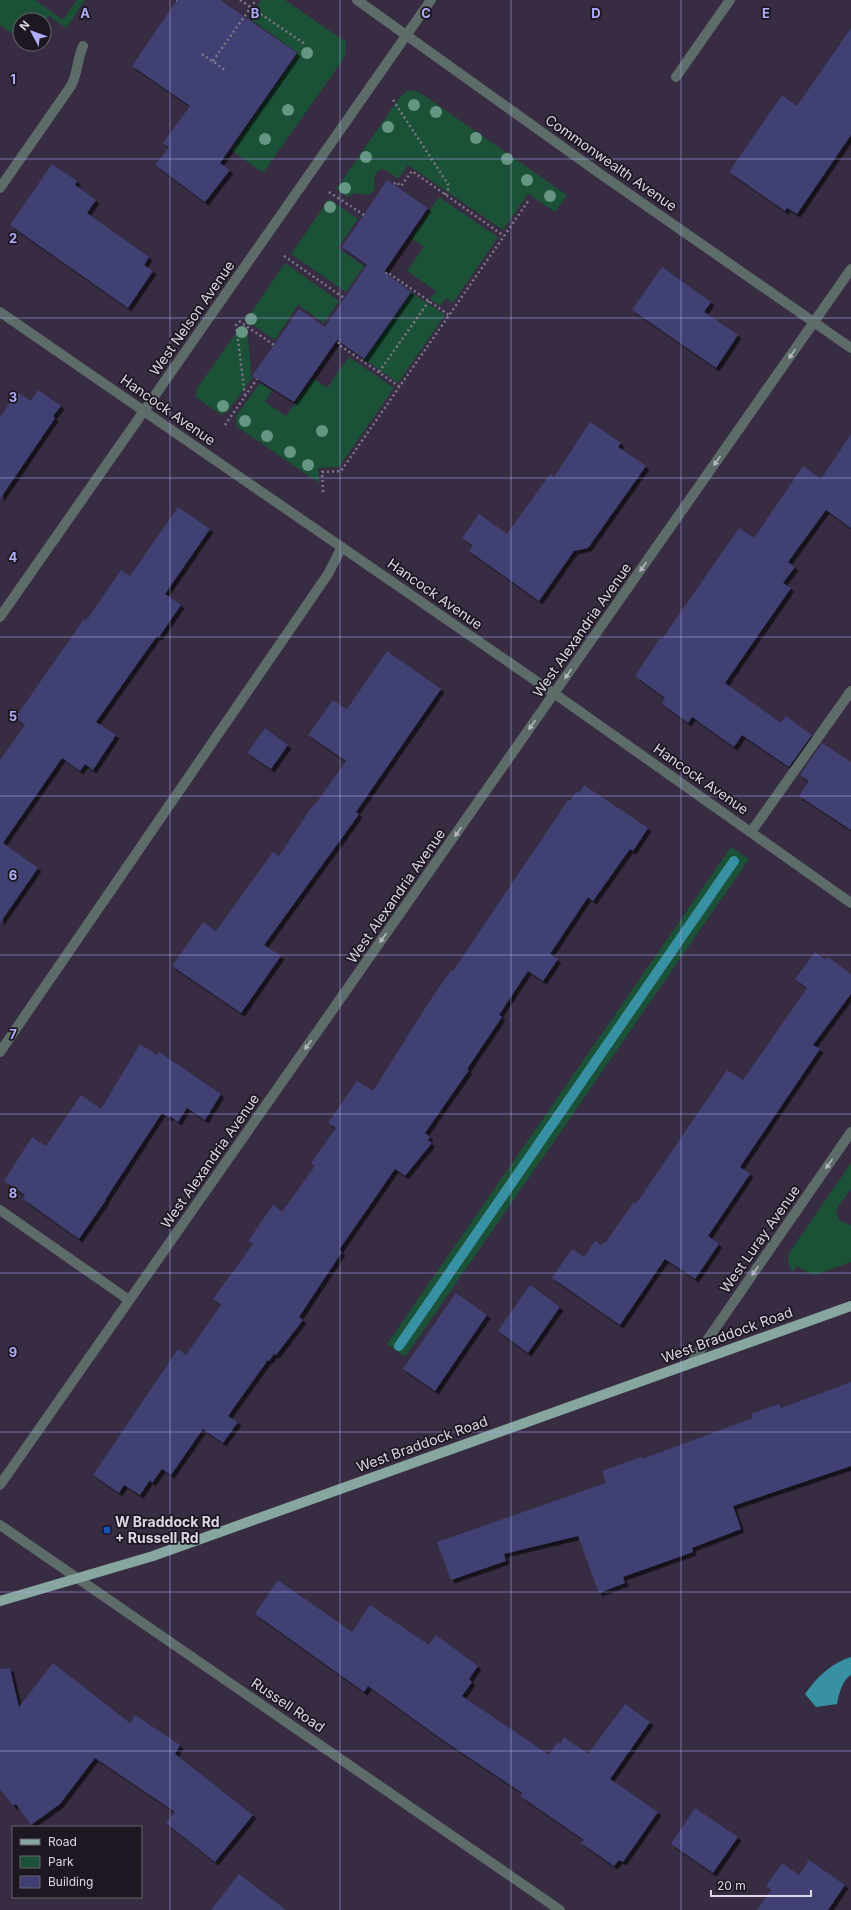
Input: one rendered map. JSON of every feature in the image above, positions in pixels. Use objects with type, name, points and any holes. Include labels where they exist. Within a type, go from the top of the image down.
[{"type":"main road","name":"West Braddock Road","points":[[0,1601],[153,1556],[851,1306]]},
{"type":"street","name":"Commonwealth Avenue","points":[[357,0],[599,172],[851,348]]},
{"type":"street","name":"West Nelson Avenue","points":[[0,617],[431,0]]},
{"type":"street","points":[[676,77],[730,0]]},
{"type":"street","points":[[0,188],[71,86],[76,75],[79,54],[82,46]]},
{"type":"street","name":"West Alexandria Avenue","points":[[0,1485],[851,269]]},
{"type":"street","name":"Hancock Avenue","points":[[0,312],[555,694],[851,903]]},
{"type":"street","points":[[0,1052],[328,574],[342,548]]},
{"type":"street","points":[[751,832],[851,691]]},
{"type":"street","name":"West Luray Avenue","points":[[692,1362],[851,1132]]},
{"type":"street","points":[[0,1210],[129,1300]]},
{"type":"street","name":"Russell Road","points":[[0,1525],[560,1910]]},
{"type":"path","points":[[240,0],[305,44]]},
{"type":"path","points":[[213,62],[256,0]]},
{"type":"path","points":[[202,54],[225,70]]},
{"type":"path","points":[[393,100],[448,184],[448,189],[445,195]]},
{"type":"path","points":[[394,184],[396,182],[402,186],[412,171],[504,236]]},
{"type":"path","points":[[329,192],[364,215]]},
{"type":"path","points":[[323,492],[322,472],[341,471],[529,200]]},
{"type":"path","points":[[284,256],[344,298]]},
{"type":"path","points":[[386,274],[387,272],[449,315]]},
{"type":"path","points":[[379,372],[429,301]]},
{"type":"path","points":[[239,321],[274,345]]},
{"type":"path","points":[[236,324],[245,396]]},
{"type":"path","points":[[339,342],[338,344],[400,387]]},
{"type":"path","points":[[225,425],[257,379]]},
{"type":"green space","points":[[0,0],[35,0],[52,12],[12,12],[12,33],[0,25]]},
{"type":"green space","points":[[77,0],[85,0],[66,28],[52,18],[52,12],[63,20]]},
{"type":"green space","points":[[261,0],[285,0],[346,42],[345,55],[342,61],[263,173],[231,150],[298,53],[249,18]]},
{"type":"green space","points":[[409,90],[419,92],[567,195],[555,212],[528,194],[503,230],[408,165],[398,179],[388,171],[381,169],[377,172],[374,177],[375,189],[369,195],[356,193],[347,197],[336,189],[400,97]]},
{"type":"green space","points":[[439,197],[498,237],[453,303],[446,298],[440,306],[430,299],[436,291],[407,271],[424,247],[411,238]]},
{"type":"green space","points":[[329,199],[358,219],[338,248],[364,266],[346,292],[291,254]]},
{"type":"green space","points":[[285,263],[339,301],[324,323],[298,305],[275,340],[246,320]]},
{"type":"green space","points":[[411,292],[445,315],[398,383],[364,359]]},
{"type":"green space","points":[[240,327],[246,331],[248,336],[250,376],[252,378],[228,411],[221,415],[196,397],[196,390]]},
{"type":"green space","points":[[349,357],[394,388],[339,467],[318,468],[319,483],[236,426],[236,416],[260,383],[272,391],[265,402],[286,416],[313,378],[327,388]]},
{"type":"green space","points":[[731,847],[749,859],[405,1357],[387,1344]]},
{"type":"green space","points":[[851,1163],[851,1189],[839,1205],[836,1212],[840,1221],[851,1225],[851,1262],[815,1275],[808,1273],[797,1266],[792,1273],[788,1260],[789,1253]]},
{"type":"water","points":[[851,1657],[851,1675],[843,1684],[837,1704],[816,1707],[805,1694],[825,1671],[837,1663]]},
{"type":"building","points":[[177,0],[220,0],[297,53],[220,163],[230,170],[205,202],[155,165],[169,147],[163,143],[190,106],[132,66]]},
{"type":"building","points":[[851,28],[851,135],[797,214],[787,208],[785,211],[729,172],[782,95],[797,106]]},
{"type":"building","points":[[52,164],[77,181],[75,185],[96,200],[87,213],[149,257],[144,265],[153,271],[128,308],[10,225]]},
{"type":"building","points":[[387,180],[428,208],[384,272],[411,292],[364,359],[337,340],[294,402],[252,376],[299,309],[325,327],[367,265],[342,247]]},
{"type":"building","points":[[662,267],[711,302],[704,312],[738,335],[716,368],[632,310]]},
{"type":"building","points":[[38,390],[61,406],[53,416],[55,418],[0,499],[0,417],[17,392],[31,401]]},
{"type":"building","points":[[590,422],[621,443],[618,447],[646,466],[588,548],[574,551],[539,601],[469,551],[473,546],[462,538],[479,514],[507,534],[550,474],[554,477]]},
{"type":"building","points":[[851,434],[851,528],[826,510],[788,562],[795,567],[783,583],[791,588],[725,683],[781,723],[786,716],[812,735],[789,767],[742,735],[734,747],[692,717],[688,723],[662,704],[665,698],[635,676],[660,638],[662,639],[739,528],[754,538],[803,466],[821,479]]},
{"type":"building","points":[[178,507],[210,529],[165,594],[181,605],[96,722],[116,735],[93,770],[85,764],[80,771],[62,758],[3,843],[38,868],[0,923],[0,760],[25,725],[15,718],[84,619],[86,621],[121,570],[130,576]]},
{"type":"building","points":[[387,651],[441,689],[356,812],[359,814],[264,945],[281,956],[241,1013],[172,966],[203,922],[216,931],[273,852],[279,856],[313,805],[314,806],[346,761],[308,735],[333,700],[347,709]]},
{"type":"building","points":[[265,728],[288,745],[271,769],[247,753]]},
{"type":"building","points":[[822,743],[851,762],[851,830],[799,796],[809,781],[800,775]]},
{"type":"building","points":[[584,785],[648,828],[633,851],[630,849],[593,901],[588,897],[550,954],[558,959],[543,981],[528,971],[499,1015],[502,1017],[467,1069],[469,1070],[425,1133],[430,1137],[428,1140],[432,1143],[405,1176],[395,1169],[339,1250],[342,1252],[299,1317],[303,1320],[276,1355],[274,1354],[269,1361],[268,1360],[228,1416],[238,1422],[223,1443],[203,1429],[171,1475],[162,1469],[152,1483],[150,1480],[140,1495],[124,1485],[119,1493],[93,1475],[178,1349],[186,1355],[221,1305],[213,1299],[253,1244],[248,1241],[273,1205],[282,1212],[315,1166],[311,1163],[336,1128],[328,1123],[357,1081],[373,1091],[427,1005],[451,970],[453,971],[568,800],[570,801],[577,791],[579,793]]},
{"type":"building","points":[[815,952],[826,960],[828,957],[851,974],[851,994],[813,1045],[820,1049],[740,1167],[750,1174],[708,1236],[719,1244],[695,1279],[665,1259],[620,1325],[552,1278],[572,1249],[584,1257],[595,1241],[602,1245],[604,1242],[605,1243],[634,1202],[636,1204],[727,1070],[743,1080],[807,988],[795,979]]},
{"type":"building","points":[[140,1044],[157,1055],[159,1052],[221,1094],[205,1120],[187,1108],[178,1122],[170,1116],[169,1118],[162,1113],[79,1239],[23,1199],[25,1195],[4,1181],[32,1137],[46,1146],[81,1095],[101,1109]]},
{"type":"building","points":[[530,1285],[560,1307],[528,1353],[498,1331]]},
{"type":"building","points":[[456,1293],[487,1315],[435,1391],[403,1369]]},
{"type":"building","points":[[851,1382],[851,1466],[733,1506],[741,1529],[692,1548],[693,1552],[623,1577],[625,1583],[599,1593],[578,1536],[504,1554],[506,1561],[451,1580],[437,1542],[606,1483],[602,1471],[641,1457],[642,1459],[753,1418],[751,1414],[779,1404],[781,1408]]},
{"type":"building","points":[[278,1580],[352,1632],[370,1605],[429,1645],[436,1635],[478,1666],[469,1679],[472,1682],[462,1696],[549,1755],[557,1742],[560,1744],[564,1737],[588,1754],[625,1704],[650,1722],[610,1779],[658,1812],[623,1862],[619,1860],[614,1866],[581,1843],[584,1840],[520,1796],[522,1793],[447,1743],[368,1686],[364,1692],[255,1614]]},
{"type":"building","points":[[53,1663],[130,1723],[135,1715],[180,1745],[175,1754],[253,1815],[215,1862],[166,1823],[175,1812],[95,1758],[60,1804],[31,1825],[16,1804],[13,1806],[0,1789],[0,1669],[10,1668],[19,1707]]},
{"type":"building","points":[[695,1808],[738,1837],[713,1873],[671,1844]]},
{"type":"building","points":[[809,1860],[845,1885],[828,1910],[757,1910],[771,1890],[766,1886],[782,1863],[799,1875]]},
{"type":"building","points":[[239,1874],[286,1910],[211,1910]]},
{"type":"waterway","points":[[399,1346],[734,861]]},
{"type":"place","name":"W Braddock Rd + Russell Rd","points":[[107,1530]]}]
